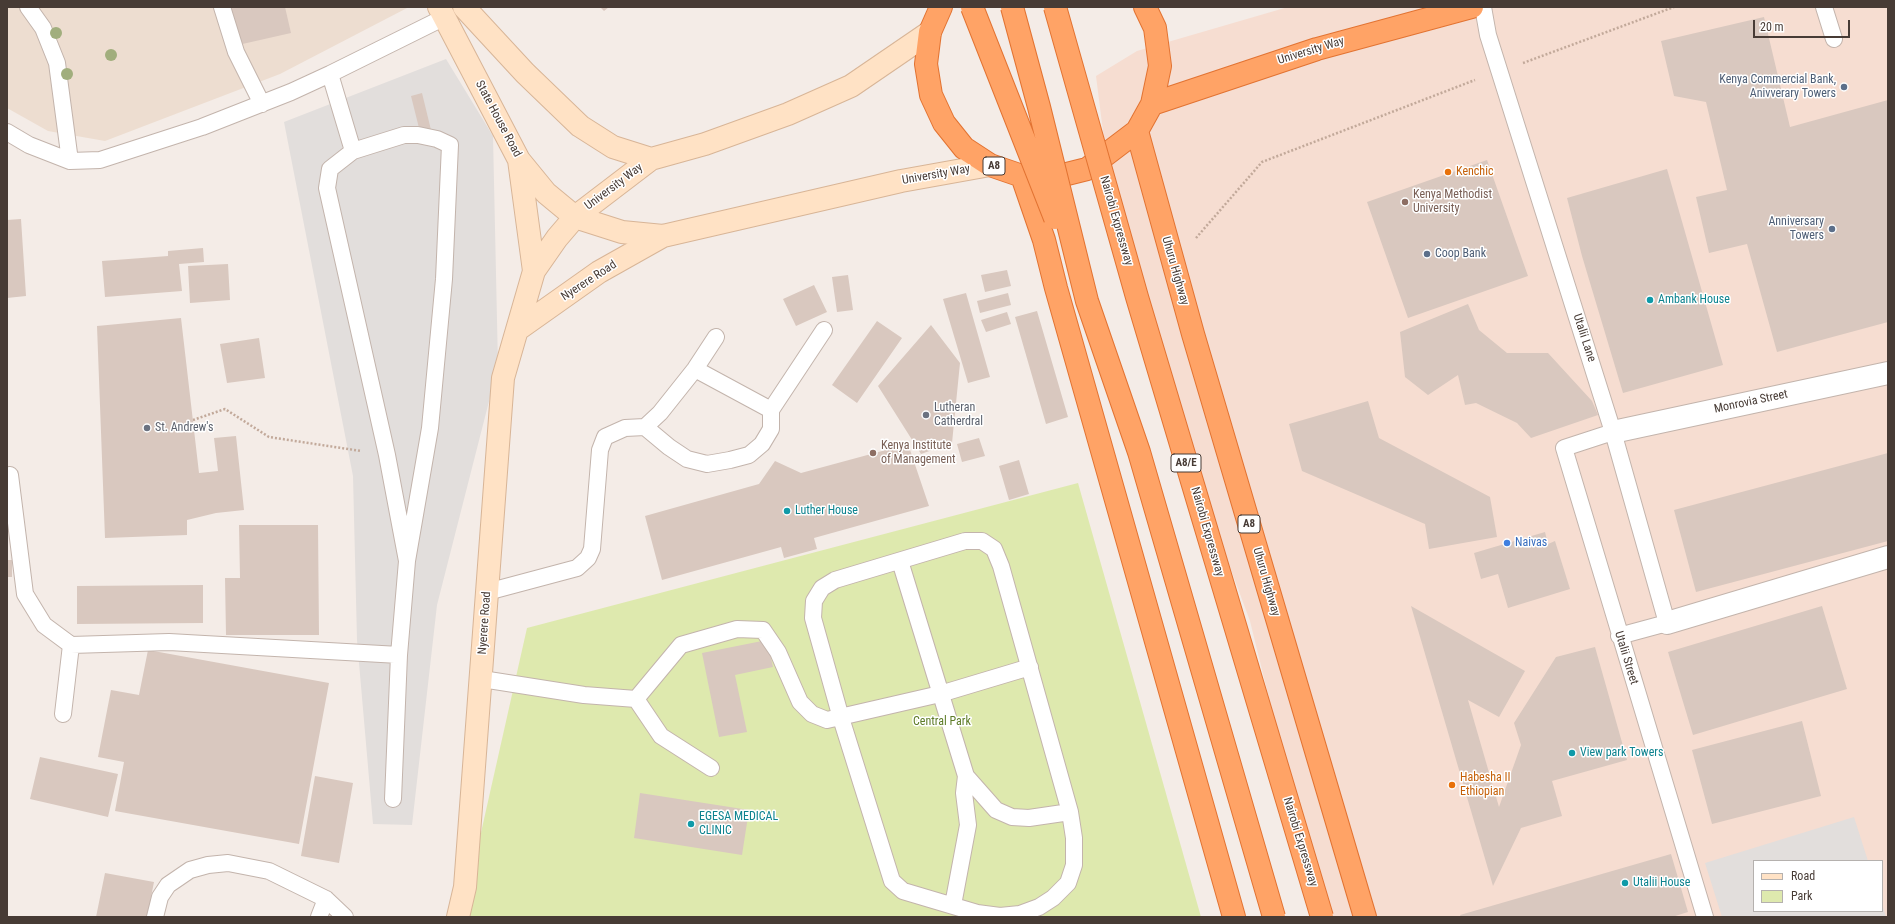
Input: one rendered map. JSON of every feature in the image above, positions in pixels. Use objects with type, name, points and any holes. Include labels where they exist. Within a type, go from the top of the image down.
[{"type":"highway","name":"A8","points":[[941,7],[930,32],[926,64],[931,95],[944,123],[964,148],[990,165],[1022,176],[1055,177],[1087,169],[1137,130],[1152,104],[1160,66],[1155,28],[1145,7]]},
{"type":"highway","points":[[972,7],[1087,301],[1141,460],[1274,917]]},
{"type":"highway","points":[[1012,7],[1039,107],[1087,301]]},
{"type":"highway","name":"Nairobi Expressway","points":[[1055,7],[1137,297],[1322,917]]},
{"type":"highway","name":"University Way","points":[[1152,104],[1317,49],[1472,7]]},
{"type":"highway","name":"Uhuru Highway","points":[[1137,130],[1191,326],[1364,917]]},
{"type":"highway","name":"A8","points":[[1022,176],[1044,240],[1056,288],[1234,917]]},
{"type":"street","points":[[464,7],[525,73],[580,126],[613,147],[651,159]]},
{"type":"street","name":"State House Road","points":[[442,12],[519,160],[546,193],[574,217]]},
{"type":"street","name":"University Way","points":[[574,217],[651,159],[705,144],[788,114],[851,86],[930,32]]},
{"type":"street","points":[[519,160],[534,271]]},
{"type":"street","name":"University Way","points":[[574,217],[622,232],[663,236],[901,181],[990,165]]},
{"type":"street","name":"Nyerere Road","points":[[458,917],[465,887],[482,679],[503,378],[534,271],[574,217]]},
{"type":"street","name":"Nyerere Road","points":[[517,330],[599,272],[663,236]]},
{"type":"street","name":"Monrovia Street","points":[[1613,432],[1888,373]]},
{"type":"street","points":[[1667,623],[1888,557]]},
{"type":"lane","points":[[28,7],[44,28],[57,63],[70,161]]},
{"type":"lane","points":[[222,7],[236,52],[262,104]]},
{"type":"lane","name":"Utalii Lane","points":[[1483,7],[1488,35],[1613,432],[1667,623]]},
{"type":"lane","points":[[1824,7],[1834,39]]},
{"type":"lane","points":[[7,132],[29,145],[70,161],[100,160],[150,145],[262,104],[330,74],[442,12]]},
{"type":"lane","points":[[330,74],[353,151]]},
{"type":"lane","points":[[393,799],[399,655],[407,561],[430,428],[444,279],[450,145],[430,138],[404,135],[353,151],[330,169],[327,188],[387,455],[407,561]]},
{"type":"lane","points":[[645,427],[669,447],[687,459],[707,464],[749,455],[762,444],[771,429],[771,410],[824,330]]},
{"type":"lane","points":[[488,592],[578,568],[588,558],[592,549],[600,450],[605,437],[625,428],[645,427],[660,413],[696,368],[716,337]]},
{"type":"lane","points":[[696,368],[771,410]]},
{"type":"lane","name":"Utalii Street","points":[[1613,432],[1564,448],[1619,636],[1705,917]]},
{"type":"lane","points":[[10,475],[25,594],[44,624],[71,645],[169,642],[399,655]]},
{"type":"lane","points":[[965,541],[982,541],[994,549],[1002,566],[1070,812],[1074,838],[1074,865],[1068,883],[1053,898],[1039,907],[1020,914],[1000,916],[977,913],[903,891],[892,881],[841,718],[813,618],[814,601],[822,588],[835,580],[900,561],[965,541]]},
{"type":"lane","points":[[900,561],[966,776],[996,810],[1012,817],[1029,818],[1070,812]]},
{"type":"lane","points":[[1619,636],[1667,623]]},
{"type":"lane","points":[[636,699],[681,645],[737,629],[763,630],[778,652],[800,702],[812,714],[827,720],[940,694],[1030,667]]},
{"type":"lane","points":[[63,714],[71,645]]},
{"type":"lane","points":[[482,679],[584,695],[636,699]]},
{"type":"lane","points":[[636,699],[661,736],[711,768]]},
{"type":"lane","points":[[953,905],[968,824],[964,793],[966,776]]},
{"type":"lane","points":[[155,917],[160,897],[168,885],[190,870],[208,865],[228,863],[269,871],[326,899],[345,917]]},
{"type":"lane","points":[[319,917],[326,899]]},
{"type":"path","points":[[1195,239],[1262,162],[1500,71],[1674,7]]},
{"type":"path","points":[[193,420],[225,410],[269,437],[387,455]]},
{"type":"shaded area","points":[[7,7],[409,7],[280,74],[105,141],[48,131],[7,108]]},
{"type":"shaded area","points":[[1288,7],[1888,7],[1888,917],[1323,917],[1250,621],[1121,273],[1096,76],[1137,51]]},
{"type":"shaded area","points":[[446,59],[493,136],[498,366],[437,605],[412,825],[373,824],[357,640],[353,476],[284,122]]},
{"type":"shaded area","points":[[1854,817],[1868,860],[1753,860],[1753,912],[1883,912],[1883,907],[1886,917],[1722,917],[1705,863]]},
{"type":"green space","name":"Central Park","points":[[1078,483],[1201,917],[462,917],[527,628]]},
{"type":"building","points":[[229,7],[285,7],[291,33],[238,45]]},
{"type":"building","points":[[600,7],[609,7],[604,11]]},
{"type":"building","points":[[1764,17],[1790,127],[1888,100],[1888,322],[1777,352],[1747,244],[1709,253],[1696,197],[1727,190],[1706,102],[1674,96],[1661,41]]},
{"type":"building","points":[[422,93],[431,130],[420,132],[411,96]]},
{"type":"building","points":[[1487,160],[1528,276],[1408,318],[1367,202]]},
{"type":"building","name":"Ambank House","points":[[1667,169],[1723,365],[1623,393],[1582,256],[1567,198]]},
{"type":"building","points":[[21,219],[26,296],[7,298],[7,220]]},
{"type":"building","points":[[203,248],[204,262],[179,264],[182,291],[105,297],[102,261],[168,256],[168,251]]},
{"type":"building","points":[[228,264],[230,300],[190,303],[188,266]]},
{"type":"building","points":[[1007,270],[1011,286],[985,292],[981,275]]},
{"type":"building","points":[[848,275],[853,310],[837,312],[832,277]]},
{"type":"building","points":[[814,285],[827,312],[796,326],[783,299]]},
{"type":"building","points":[[966,293],[990,377],[968,383],[943,299]]},
{"type":"building","points":[[1008,293],[1011,305],[980,313],[977,301]]},
{"type":"building","points":[[1468,304],[1479,330],[1507,353],[1548,353],[1592,401],[1598,415],[1531,438],[1517,423],[1476,403],[1465,405],[1458,375],[1428,395],[1405,377],[1400,332]]},
{"type":"building","points":[[1037,311],[1068,417],[1046,424],[1015,317]]},
{"type":"building","points":[[1007,312],[1011,324],[986,332],[981,320]]},
{"type":"building","name":"St. Andrew's","points":[[181,318],[199,473],[218,471],[214,438],[236,436],[244,510],[216,513],[187,520],[187,535],[105,538],[97,326]]},
{"type":"building","points":[[877,321],[902,338],[857,403],[832,385]]},
{"type":"building","name":"Lutheran Catherdral","points":[[931,325],[960,363],[952,443],[921,454],[878,386]]},
{"type":"building","points":[[259,338],[265,378],[227,383],[220,344]]},
{"type":"building","points":[[1368,401],[1379,438],[1490,497],[1497,537],[1429,549],[1425,524],[1302,471],[1289,424]]},
{"type":"building","points":[[979,438],[985,456],[962,462],[957,444]]},
{"type":"building","name":"Luther House","points":[[908,444],[929,506],[814,538],[817,549],[784,558],[781,547],[662,580],[645,516],[759,484],[775,461],[801,473]]},
{"type":"building","points":[[1888,453],[1888,541],[1696,592],[1674,510]]},
{"type":"building","points":[[1019,460],[1029,494],[1009,500],[999,466]]},
{"type":"building","points":[[239,525],[318,525],[319,635],[226,635],[225,578],[240,578]]},
{"type":"building","points":[[1545,532],[1548,544],[1555,541],[1570,589],[1508,608],[1498,574],[1481,579],[1474,553]]},
{"type":"building","points":[[7,560],[12,560],[12,577],[7,577]]},
{"type":"building","points":[[203,585],[203,623],[77,624],[77,586]]},
{"type":"building","name":"View park Towers","points":[[1411,606],[1525,671],[1499,717],[1468,700],[1499,807],[1521,745],[1514,723],[1556,657],[1595,647],[1627,760],[1552,781],[1562,816],[1521,828],[1493,886]]},
{"type":"building","points":[[1822,606],[1847,689],[1693,735],[1668,652]]},
{"type":"building","points":[[767,640],[773,667],[735,675],[747,732],[719,737],[702,653]]},
{"type":"building","points":[[148,650],[329,683],[299,844],[115,811],[124,762],[98,757],[111,690],[139,695]]},
{"type":"building","points":[[1802,721],[1821,796],[1712,824],[1692,750]]},
{"type":"building","points":[[40,757],[118,774],[108,817],[30,799]]},
{"type":"building","points":[[315,776],[353,783],[339,863],[301,856]]},
{"type":"building","name":"EGESA MEDICAL CLINIC","points":[[640,793],[749,810],[742,855],[634,838]]},
{"type":"building","name":"Utalii House","points":[[1671,854],[1688,912],[1672,917],[1461,917],[1460,915]]},
{"type":"building","points":[[105,873],[154,882],[147,917],[96,917]]},
{"type":"place","name":"Kenya Commercial Bank, Anivverary Towers","points":[[1844,87]]},
{"type":"place","name":"Kenchic","points":[[1448,172]]},
{"type":"place","name":"Kenya Methodist University","points":[[1405,202]]},
{"type":"place","name":"Anniversary Towers","points":[[1832,229]]},
{"type":"place","name":"Coop Bank","points":[[1427,254]]},
{"type":"place","name":"Ambank House","points":[[1650,300]]},
{"type":"place","name":"Lutheran Catherdral","points":[[926,415]]},
{"type":"place","name":"St. Andrew's","points":[[147,428]]},
{"type":"place","name":"Kenya Institute of Management","points":[[873,453]]},
{"type":"place","name":"Luther House","points":[[787,511]]},
{"type":"place","name":"Naivas","points":[[1507,543]]},
{"type":"place","name":"View park Towers","points":[[1572,753]]},
{"type":"place","name":"Habesha II Ethiopian","points":[[1452,785]]},
{"type":"place","name":"EGESA MEDICAL CLINIC","points":[[691,824]]},
{"type":"place","name":"Utalii House","points":[[1625,883]]}]
